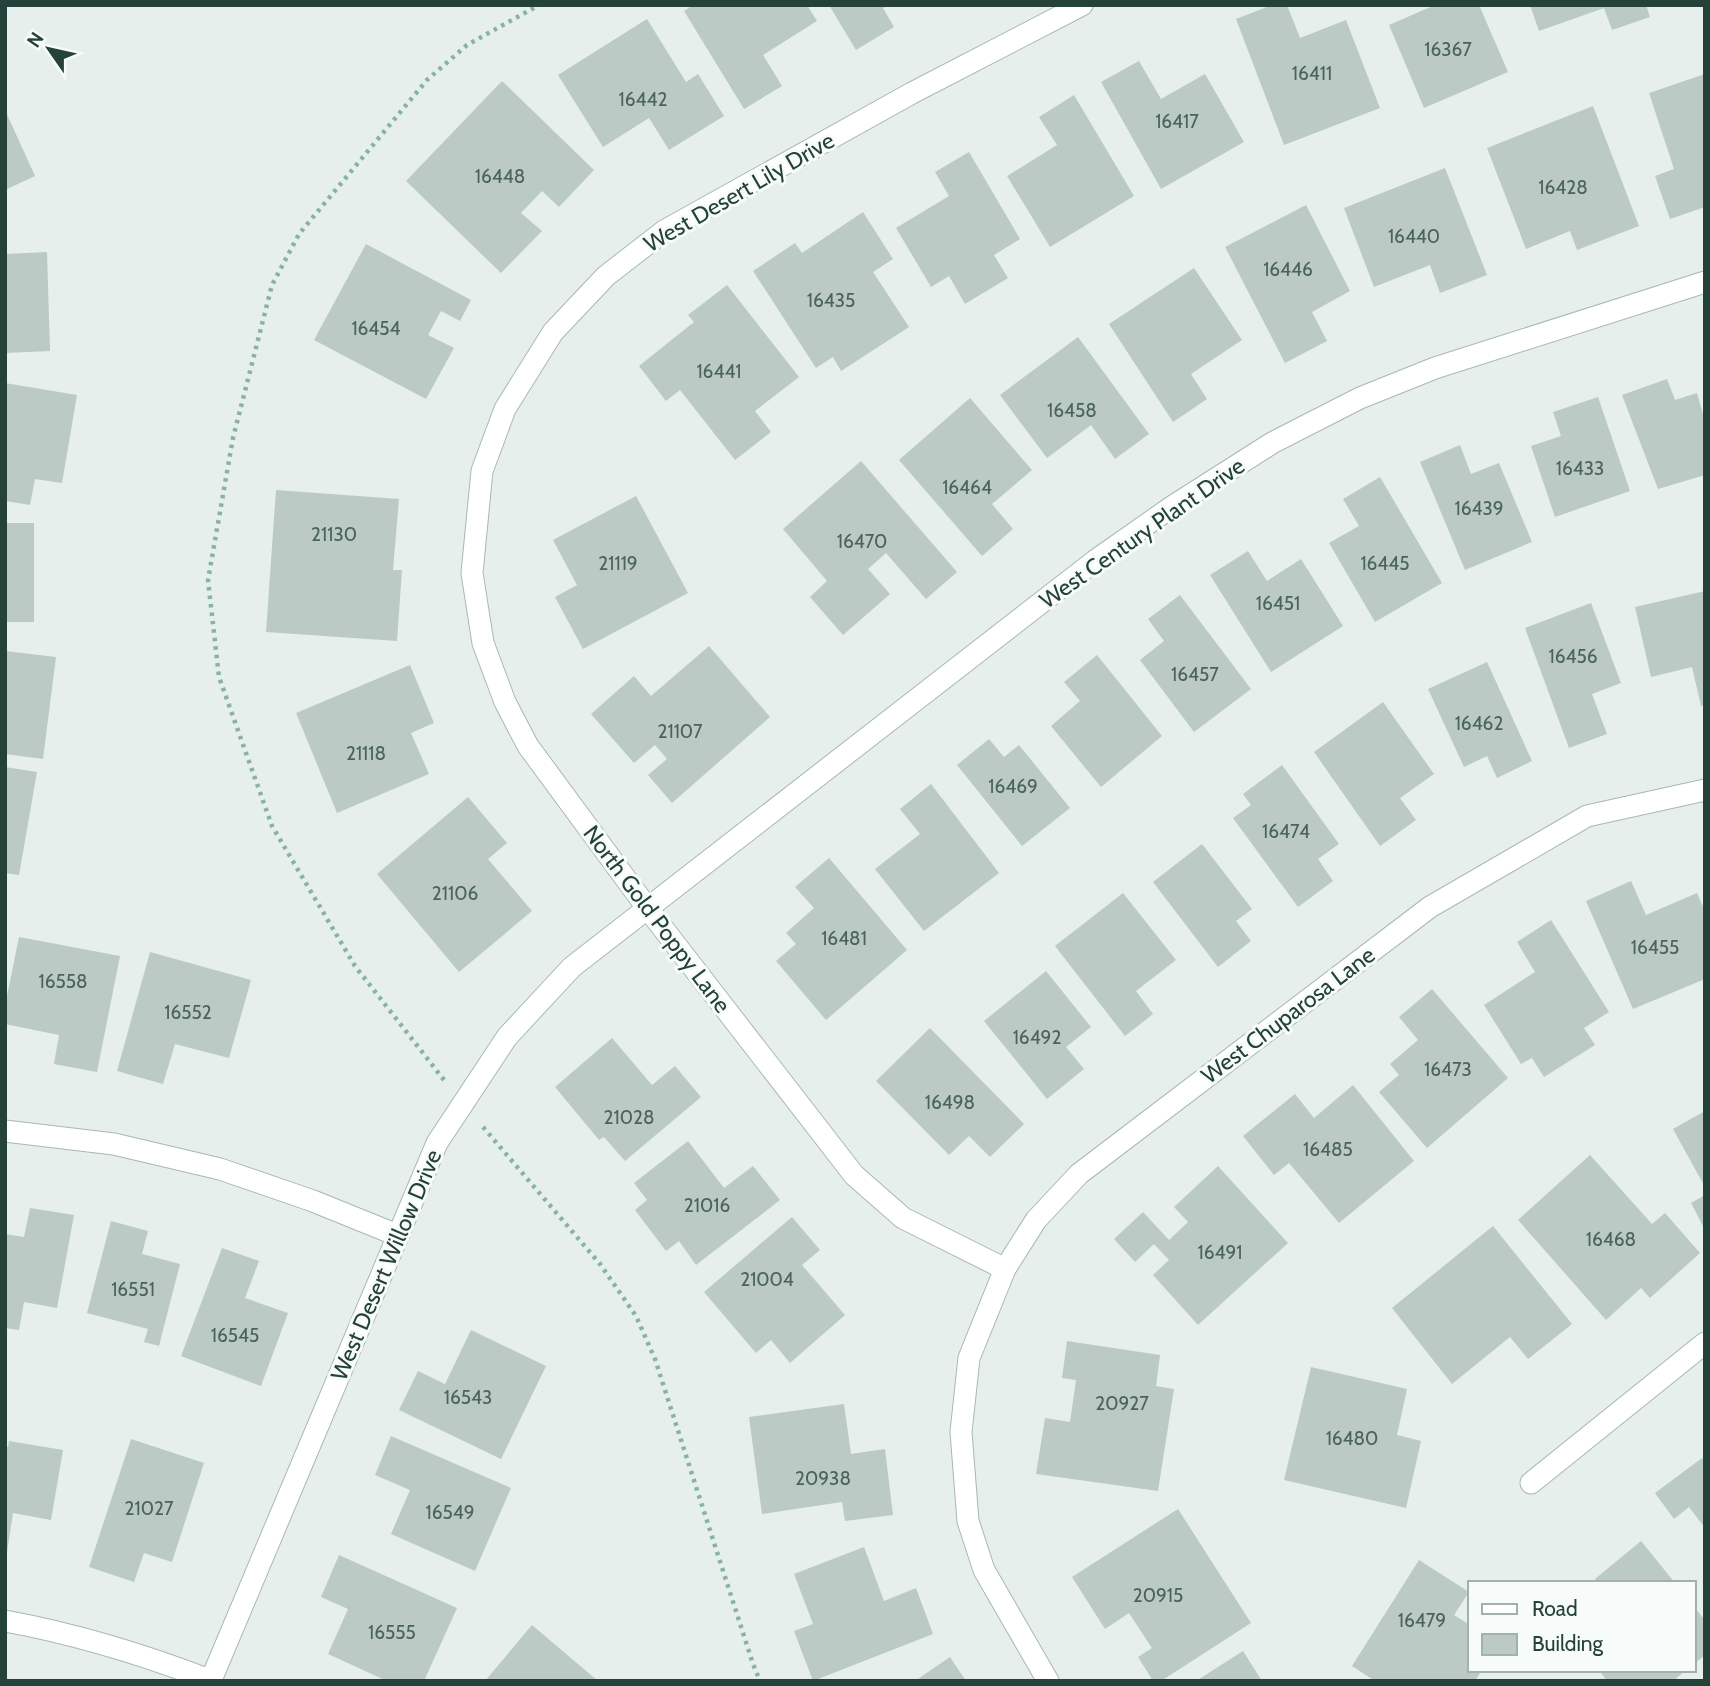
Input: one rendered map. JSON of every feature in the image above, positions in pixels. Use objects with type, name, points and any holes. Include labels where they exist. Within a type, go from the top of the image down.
[{"type":"street","name":"West Desert Lily Drive","points":[[482,471],[505,409],[553,332],[606,276],[664,231],[912,93],[1082,5]]},
{"type":"street","name":"West Century Plant Drive","points":[[648,909],[1096,560],[1173,506],[1272,443],[1360,398],[1435,368],[1705,282]]},
{"type":"street","name":"North Gold Poppy Lane","points":[[482,471],[472,573],[483,643],[505,702],[528,746],[648,909],[854,1175],[903,1218],[1004,1269]]},
{"type":"street","name":"West Chuparosa Lane","points":[[1048,1681],[984,1570],[968,1521],[961,1432],[969,1358],[1004,1269],[1036,1220],[1079,1174],[1430,906],[1587,816],[1705,790]]},
{"type":"street","name":"West Desert Willow Drive","points":[[211,1680],[437,1143],[507,1037],[572,967],[648,909]]},
{"type":"street","points":[[5,1131],[114,1143],[220,1169],[313,1201],[397,1235]]},
{"type":"street","points":[[1531,1483],[1705,1343]]},
{"type":"street","points":[[5,1622],[41,1628],[131,1652],[211,1680]]},
{"type":"path","points":[[539,5],[467,45],[427,80],[299,234],[272,285],[233,438],[208,580],[219,677],[272,826],[355,966],[463,1104],[600,1264],[636,1316],[655,1359],[760,1681]]},
{"type":"building","points":[[693,5],[807,5],[817,21],[763,55],[782,86],[744,109],[684,11]]},
{"type":"building","points":[[829,5],[887,5],[883,8],[894,27],[856,50]]},
{"type":"building","points":[[1272,5],[1287,5],[1300,38],[1346,20],[1380,108],[1284,145],[1236,19]]},
{"type":"building","points":[[1435,5],[1479,5],[1508,72],[1424,108],[1389,25]]},
{"type":"building","points":[[1530,5],[1646,5],[1650,17],[1612,30],[1604,8],[1539,31]]},
{"type":"building","points":[[647,19],[686,82],[698,74],[724,116],[669,150],[649,118],[603,147],[558,75]]},
{"type":"building","points":[[1139,61],[1161,99],[1205,74],[1244,142],[1161,189],[1101,82]]},
{"type":"building","points":[[1705,74],[1705,207],[1670,219],[1655,176],[1674,169],[1649,93]]},
{"type":"building","points":[[502,81],[594,170],[559,207],[542,191],[521,213],[542,231],[501,273],[406,181]]},
{"type":"building","points":[[1074,95],[1134,196],[1050,247],[1007,176],[1057,145],[1039,117]]},
{"type":"building","points":[[1593,106],[1639,226],[1577,250],[1570,231],[1526,249],[1487,148]]},
{"type":"building","points":[[5,110],[35,176],[5,190]]},
{"type":"building","points":[[969,152],[1020,239],[994,255],[1008,278],[965,304],[949,276],[931,287],[896,228],[949,196],[935,172]]},
{"type":"building","points":[[1445,168],[1487,275],[1440,293],[1430,265],[1374,287],[1344,208]]},
{"type":"building","points":[[1306,205],[1350,291],[1312,312],[1327,341],[1285,363],[1225,247]]},
{"type":"building","points":[[863,212],[893,259],[873,272],[909,327],[841,371],[833,357],[816,368],[753,271],[795,243],[802,253]]},
{"type":"building","points":[[366,244],[471,300],[460,321],[441,311],[428,335],[454,348],[426,399],[314,340]]},
{"type":"building","points":[[47,252],[50,351],[5,353],[5,254]]},
{"type":"building","points":[[1194,268],[1242,340],[1191,374],[1207,399],[1173,422],[1109,324]]},
{"type":"building","points":[[727,285],[799,377],[755,411],[771,432],[735,460],[680,390],[666,401],[639,366],[694,322],[688,315]]},
{"type":"building","points":[[1078,337],[1149,434],[1115,459],[1091,425],[1047,458],[1000,395]]},
{"type":"building","points":[[1667,379],[1675,400],[1697,393],[1705,421],[1705,475],[1658,489],[1622,395]]},
{"type":"building","points":[[5,383],[77,395],[62,483],[35,479],[30,505],[5,501]]},
{"type":"building","points":[[1598,397],[1630,491],[1555,517],[1531,446],[1561,436],[1553,412]]},
{"type":"building","points":[[970,398],[1032,470],[992,504],[1013,529],[982,556],[899,460]]},
{"type":"building","points":[[1460,445],[1471,474],[1499,463],[1532,542],[1465,570],[1420,462]]},
{"type":"building","points":[[861,461],[957,572],[926,599],[886,553],[868,569],[890,594],[843,635],[810,597],[827,581],[783,529]]},
{"type":"building","points":[[1380,477],[1442,583],[1375,622],[1329,543],[1359,526],[1343,499]]},
{"type":"building","points":[[276,490],[399,499],[393,570],[402,570],[397,641],[266,632]]},
{"type":"building","points":[[636,496],[688,593],[583,649],[555,597],[577,585],[553,540]]},
{"type":"building","points":[[5,523],[34,523],[34,622],[5,622]]},
{"type":"building","points":[[1248,551],[1267,581],[1301,559],[1343,626],[1271,672],[1210,575]]},
{"type":"building","points":[[1705,591],[1705,705],[1701,706],[1692,667],[1651,677],[1635,607]]},
{"type":"building","points":[[1180,595],[1251,689],[1194,732],[1140,660],[1164,641],[1148,619]]},
{"type":"building","points":[[1591,603],[1621,683],[1592,694],[1607,734],[1569,748],[1525,628]]},
{"type":"building","points":[[709,646],[770,717],[672,803],[648,775],[667,759],[655,745],[634,763],[591,714],[634,676],[651,696]]},
{"type":"building","points":[[5,651],[56,657],[43,759],[5,754]]},
{"type":"building","points":[[1097,655],[1162,736],[1101,787],[1051,726],[1080,701],[1064,682]]},
{"type":"building","points":[[1487,662],[1532,761],[1497,778],[1487,756],[1464,767],[1428,689]]},
{"type":"building","points":[[410,665],[434,723],[411,733],[429,774],[337,813],[296,713]]},
{"type":"building","points":[[1383,702],[1434,774],[1400,798],[1416,820],[1380,846],[1314,752]]},
{"type":"building","points":[[989,739],[1004,757],[1019,745],[1070,808],[1022,846],[957,765]]},
{"type":"building","points":[[1282,765],[1339,844],[1318,859],[1333,881],[1298,907],[1233,818],[1251,805],[1243,794]]},
{"type":"building","points":[[5,767],[37,772],[19,875],[5,873]]},
{"type":"building","points":[[931,784],[999,873],[924,931],[875,869],[920,834],[900,809]]},
{"type":"building","points":[[468,797],[507,843],[488,859],[532,911],[459,972],[377,874]]},
{"type":"building","points":[[1202,844],[1252,909],[1236,921],[1251,941],[1218,967],[1153,882]]},
{"type":"building","points":[[829,858],[907,950],[826,1020],[776,961],[796,944],[786,933],[814,908],[795,887]]},
{"type":"building","points":[[1631,881],[1646,915],[1697,893],[1705,911],[1705,979],[1633,1009],[1586,901]]},
{"type":"building","points":[[1123,893],[1176,960],[1136,991],[1153,1014],[1125,1036],[1055,946]]},
{"type":"building","points":[[1551,920],[1609,1012],[1584,1028],[1595,1045],[1544,1077],[1532,1058],[1521,1064],[1484,1005],[1535,972],[1517,942]]},
{"type":"building","points":[[19,937],[120,956],[97,1072],[54,1064],[59,1035],[5,1024],[5,1006]]},
{"type":"building","points":[[150,952],[251,980],[229,1058],[175,1044],[163,1084],[117,1071]]},
{"type":"building","points":[[1046,971],[1091,1027],[1066,1047],[1084,1069],[1047,1099],[984,1021]]},
{"type":"building","points":[[1432,989],[1508,1078],[1427,1148],[1379,1092],[1399,1075],[1390,1064],[1418,1040],[1399,1017]]},
{"type":"building","points":[[930,1028],[1024,1124],[990,1157],[969,1136],[949,1155],[876,1081]]},
{"type":"building","points":[[612,1038],[652,1085],[675,1066],[701,1097],[625,1161],[604,1137],[599,1140],[555,1087]]},
{"type":"building","points":[[1353,1085],[1414,1161],[1339,1223],[1289,1163],[1274,1175],[1243,1136],[1295,1094],[1314,1118]]},
{"type":"building","points":[[1705,1111],[1705,1187],[1673,1129]]},
{"type":"building","points":[[688,1141],[724,1188],[753,1166],[780,1200],[696,1265],[679,1241],[666,1251],[635,1210],[647,1200],[634,1183]]},
{"type":"building","points":[[1590,1155],[1652,1224],[1665,1213],[1700,1253],[1650,1298],[1641,1288],[1606,1320],[1518,1220]]},
{"type":"building","points":[[1218,1166],[1288,1243],[1198,1325],[1153,1275],[1169,1260],[1154,1244],[1135,1262],[1114,1239],[1143,1212],[1169,1240],[1188,1222],[1174,1207]]},
{"type":"building","points":[[1705,1195],[1705,1230],[1691,1203]]},
{"type":"building","points":[[30,1208],[74,1215],[57,1308],[24,1302],[19,1330],[5,1328],[5,1234],[24,1237]]},
{"type":"building","points":[[792,1217],[820,1250],[802,1265],[845,1315],[790,1363],[771,1340],[756,1353],[704,1292]]},
{"type":"building","points":[[111,1221],[148,1231],[142,1254],[180,1264],[159,1346],[144,1342],[148,1329],[87,1313]]},
{"type":"building","points":[[1493,1226],[1572,1324],[1528,1359],[1510,1337],[1452,1384],[1392,1308]]},
{"type":"building","points":[[222,1248],[259,1261],[245,1298],[288,1313],[261,1386],[181,1356]]},
{"type":"building","points":[[471,1330],[546,1366],[501,1459],[399,1410],[418,1371],[445,1384]]},
{"type":"building","points":[[1067,1341],[1160,1355],[1156,1386],[1174,1389],[1158,1491],[1036,1474],[1045,1418],[1070,1422],[1076,1380],[1062,1378]]},
{"type":"building","points":[[1311,1367],[1407,1389],[1397,1435],[1421,1441],[1406,1508],[1284,1480]]},
{"type":"building","points":[[844,1404],[851,1454],[885,1449],[893,1515],[845,1521],[842,1502],[762,1514],[749,1417]]},
{"type":"building","points":[[391,1436],[511,1488],[475,1571],[391,1534],[410,1490],[375,1475]]},
{"type":"building","points":[[131,1439],[204,1463],[172,1562],[144,1553],[134,1582],[89,1567]]},
{"type":"building","points":[[9,1441],[63,1450],[51,1520],[13,1513],[7,1553],[5,1447],[8,1447]]},
{"type":"building","points":[[1702,1458],[1705,1462],[1705,1528],[1689,1507],[1674,1519],[1655,1493]]},
{"type":"building","points":[[1178,1509],[1251,1623],[1161,1681],[1153,1681],[1138,1657],[1152,1648],[1129,1613],[1105,1629],[1072,1577]]},
{"type":"building","points":[[1641,1541],[1673,1581],[1596,1581],[1595,1579]]},
{"type":"building","points":[[864,1547],[884,1601],[916,1588],[933,1634],[813,1681],[794,1631],[813,1624],[794,1574]]},
{"type":"building","points":[[339,1555],[457,1608],[424,1681],[387,1681],[328,1654],[348,1609],[321,1597]]},
{"type":"building","points":[[1419,1560],[1468,1591],[1454,1615],[1468,1624],[1468,1672],[1481,1672],[1475,1681],[1375,1681],[1352,1666]]},
{"type":"building","points":[[1696,1609],[1705,1620],[1705,1655],[1696,1662]]},
{"type":"building","points":[[532,1625],[598,1681],[485,1681]]},
{"type":"building","points":[[1243,1651],[1262,1681],[1196,1681]]},
{"type":"building","points":[[950,1657],[966,1681],[915,1681]]},
{"type":"building","points":[[1600,1672],[1684,1672],[1673,1681],[1607,1681]]}]
